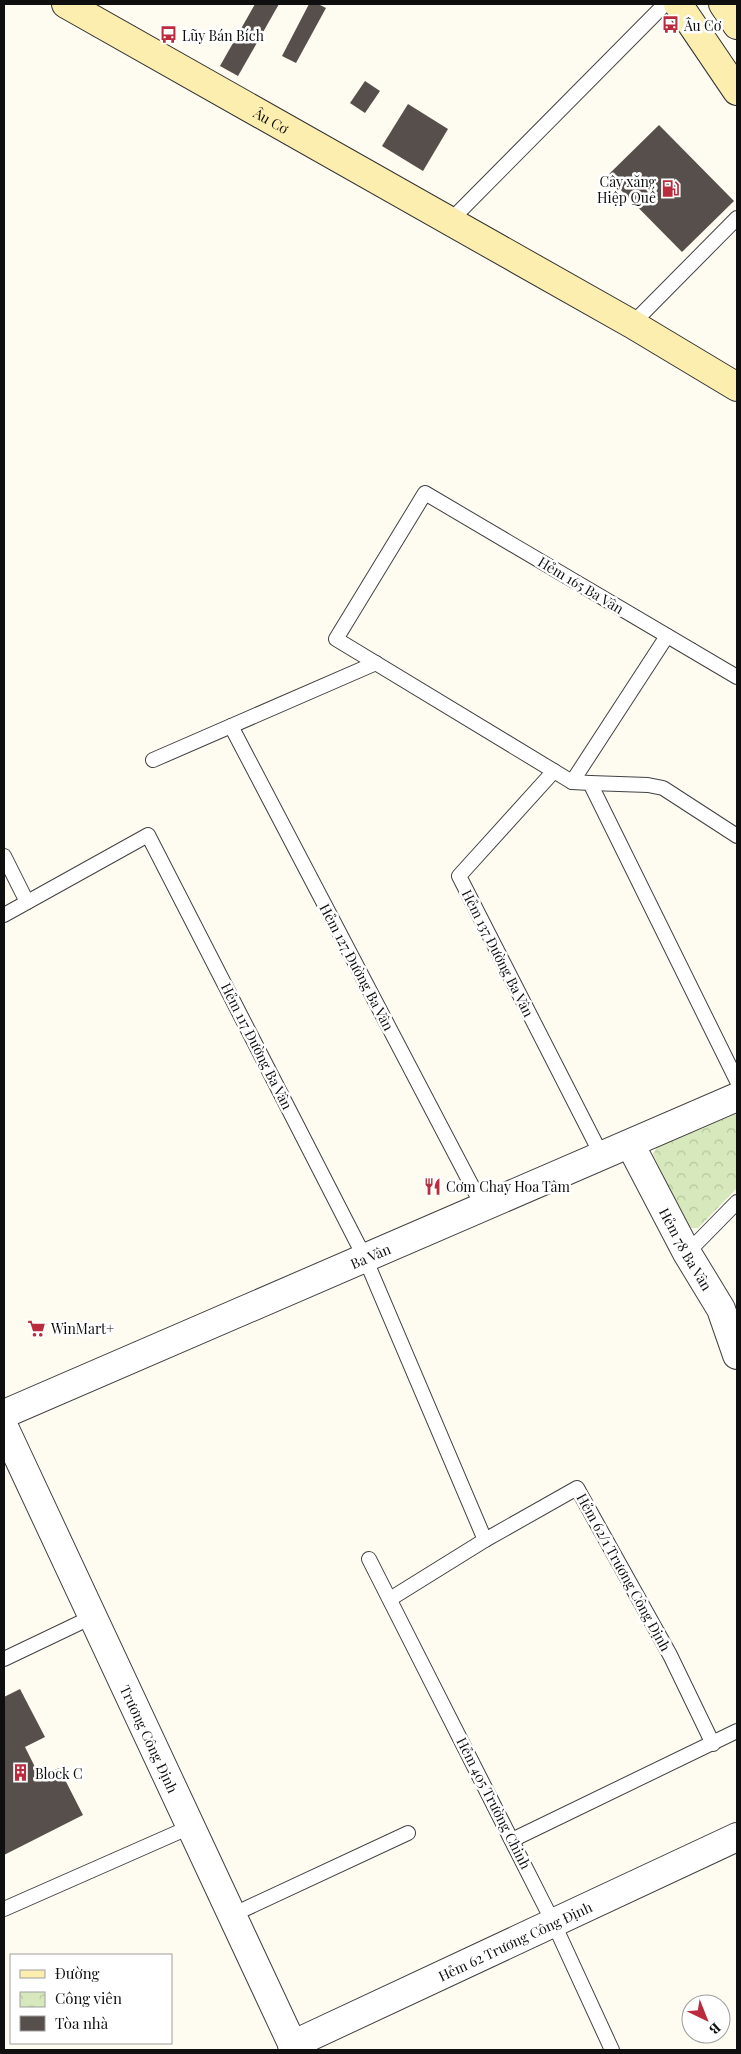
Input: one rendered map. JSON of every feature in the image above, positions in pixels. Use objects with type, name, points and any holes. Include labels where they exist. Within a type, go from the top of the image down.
[{"type":"main road","name":"Âu Cơ","points":[[66,4],[632,324],[737,387]]},
{"type":"main road","points":[[678,4],[737,92]]},
{"type":"main road","points":[[723,4],[737,25]]},
{"type":"street","name":"Ba Vân","points":[[4,1414],[737,1097]]},
{"type":"street","name":"Hẻm 78 Ba Vân","points":[[630,1144],[687,1252],[729,1315],[737,1355]]},
{"type":"street","name":"Trương Công Định","points":[[4,1427],[294,2048]]},
{"type":"street","name":"Hẻm 62 Trương Công Định","points":[[294,2048],[737,1837]]},
{"type":"lane","points":[[450,221],[665,4]]},
{"type":"lane","points":[[632,324],[737,218]]},
{"type":"lane","name":"Hẻm 165 Ba Vân","points":[[376,662],[336,639],[425,493],[737,677]]},
{"type":"lane","points":[[572,782],[667,636]]},
{"type":"lane","points":[[153,760],[376,662],[572,782],[648,785],[663,788],[737,836]]},
{"type":"lane","name":"Hẻm 127 Đường Ba Vân","points":[[231,726],[483,1207]]},
{"type":"lane","name":"Hẻm 137 Đường Ba Vân","points":[[554,771],[459,876],[602,1156]]},
{"type":"lane","points":[[590,783],[737,1081]]},
{"type":"lane","name":"Hẻm 117 Đường Ba Vân","points":[[27,902],[148,835],[365,1258],[484,1540]]},
{"type":"lane","points":[[4,856],[27,902],[4,915]]},
{"type":"lane","points":[[687,1252],[737,1202]]},
{"type":"lane","name":"Hẻm 62/1 Trương Công Định","points":[[390,1599],[484,1540],[577,1488],[670,1656],[712,1744]]},
{"type":"lane","name":"Hẻm 405 Trường Chinh","points":[[370,1559],[554,1924],[612,2050]]},
{"type":"lane","points":[[4,1659],[92,1617]]},
{"type":"lane","points":[[512,1840],[712,1744],[737,1730]]},
{"type":"lane","points":[[4,1909],[190,1827]]},
{"type":"lane","points":[[232,1915],[408,1833]]},
{"type":"green space","points":[[737,1114],[737,1188],[698,1228],[691,1228],[685,1224],[653,1154],[657,1147],[726,1115]]},
{"type":"building","points":[[255,4],[279,4],[238,76],[220,66]]},
{"type":"building","points":[[309,4],[318,4],[326,8],[296,63],[282,56]]},
{"type":"building","points":[[365,81],[380,91],[365,113],[350,103]]},
{"type":"building","points":[[408,104],[448,129],[423,171],[382,146]]},
{"type":"building","name":"Cây xăng Hiệp Quế","points":[[659,125],[734,201],[682,252],[607,176]]},
{"type":"building","name":"Block C","points":[[20,1689],[45,1737],[25,1747],[40,1777],[59,1768],[83,1815],[4,1855],[4,1697]]},
{"type":"place","name":"Âu Cơ","points":[[670,25]]},
{"type":"place","name":"Lũy Bán Bích","points":[[168,35]]},
{"type":"place","name":"Cây xăng Hiệp Quế","points":[[670,189]]},
{"type":"place","name":"Cơm Chay Hoa Tâm","points":[[432,1186]]},
{"type":"place","name":"WinMart+","points":[[37,1328]]},
{"type":"place","name":"Block C","points":[[21,1773]]}]
